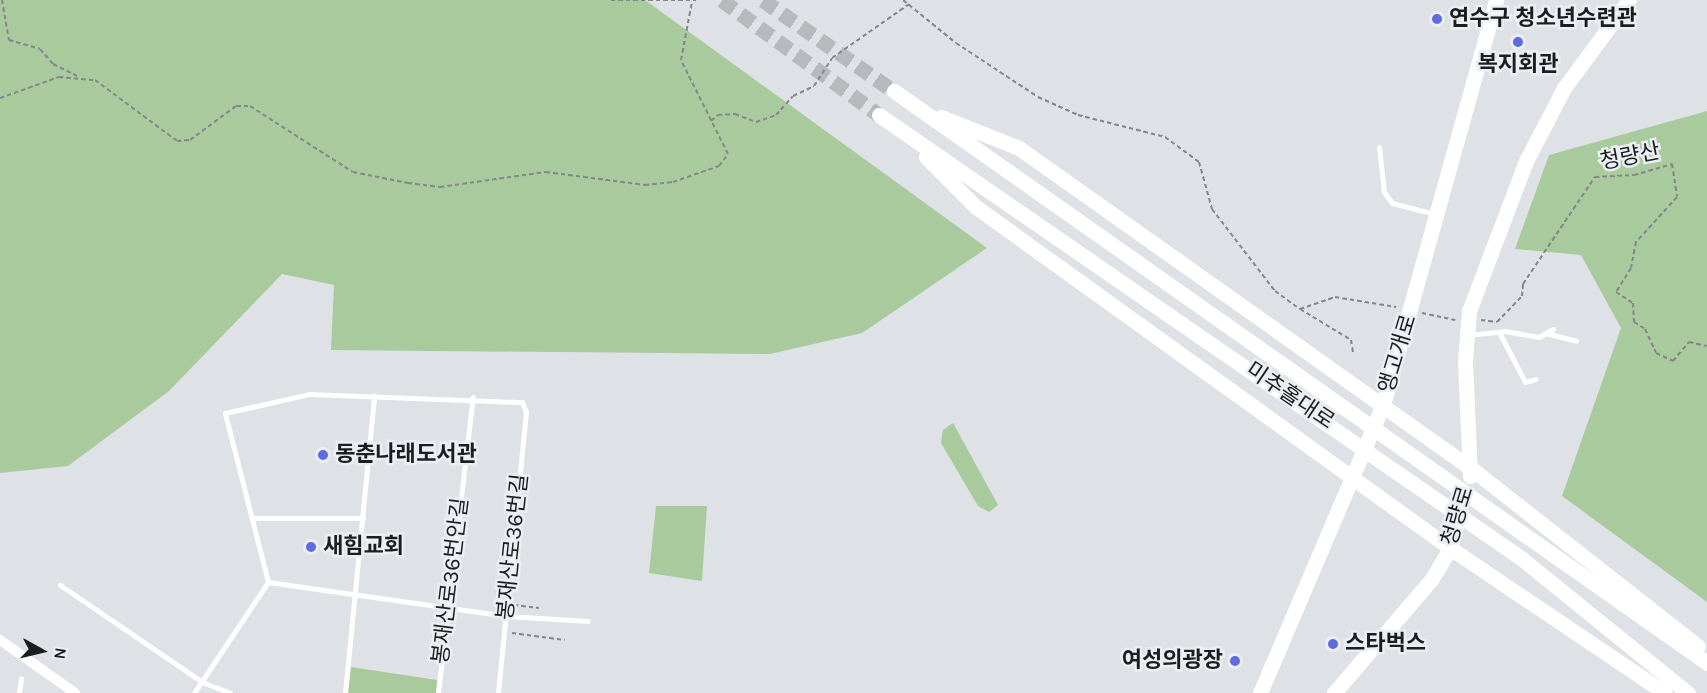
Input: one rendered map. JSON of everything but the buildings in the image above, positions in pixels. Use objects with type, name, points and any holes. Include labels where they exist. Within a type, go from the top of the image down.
[{"type":"main road","name":"앵고개로","points":[[1260,693],[1383,405],[1440,215],[1496,0]]},
{"type":"main road","name":"청량로","points":[[1334,693],[1431,580],[1450,549],[1472,469],[1467,329],[1526,161],[1564,88],[1629,0]]},
{"type":"main road","name":"미추홀대로","points":[[894,91],[1707,663]]},
{"type":"main road","points":[[917,108],[1019,148],[1472,469],[1707,654]]},
{"type":"main road","name":"미추홀대로","points":[[879,115],[1521,558],[1688,693]]},
{"type":"main road","points":[[903,133],[976,207],[1450,549],[1665,693]]},
{"type":"street","points":[[0,640],[75,693]]},
{"type":"lane","points":[[1379,147],[1384,192],[1392,203],[1440,215]]},
{"type":"lane","points":[[1467,329],[1545,333],[1576,341]]},
{"type":"lane","points":[[1545,333],[1553,329]]},
{"type":"lane","points":[[1499,332],[1525,382],[1536,379]]},
{"type":"lane","points":[[194,693],[268,582],[225,413],[309,394],[473,397]]},
{"type":"lane","points":[[345,693],[374,395]]},
{"type":"lane","name":"봉재산로36번길","points":[[473,397],[522,402],[526,412],[498,693]]},
{"type":"lane","name":"봉재산로36번안길","points":[[438,693],[473,397]]},
{"type":"lane","points":[[252,518],[363,518]]},
{"type":"lane","points":[[268,582],[507,616],[588,621]]},
{"type":"lane","points":[[60,585],[202,681],[231,693]]},
{"type":"lane","points":[[19,693],[21,678]]},
{"type":"path","points":[[2,0],[9,40],[40,49],[54,64],[116,92],[177,141],[190,140],[236,106],[250,106],[353,172],[440,187],[546,172],[645,185],[673,182],[719,166],[728,154],[681,60],[692,2]]},
{"type":"path","points":[[611,0],[692,2],[696,0]]},
{"type":"path","points":[[903,0],[956,43],[1038,97],[1078,115],[1165,137],[1199,162],[1212,209],[1275,291],[1351,340],[1353,353]]},
{"type":"path","points":[[711,121],[718,115],[735,114],[756,122],[776,115],[793,96],[814,86],[832,58],[909,4]]},
{"type":"path","points":[[0,98],[59,76],[81,77]]},
{"type":"path","name":"청량산","points":[[1446,319],[1467,329],[1503,318],[1595,177],[1634,175],[1665,164],[1675,169],[1677,197],[1636,242],[1631,268],[1616,292],[1633,303],[1634,321],[1645,329],[1656,353],[1673,361],[1689,342],[1707,346]]},
{"type":"path","points":[[1300,309],[1335,297],[1371,300]]},
{"type":"path","points":[[505,633],[565,640]]},
{"type":"green space","points":[[0,0],[645,0],[987,248],[862,333],[770,354],[331,350],[334,285],[282,274],[169,391],[68,466],[0,473]]},
{"type":"green space","points":[[1707,111],[1707,602],[1562,496],[1621,328],[1581,255],[1515,249],[1549,155]]},
{"type":"green space","points":[[953,423],[998,505],[989,512],[978,506],[941,443],[943,430]]},
{"type":"green space","points":[[656,506],[707,506],[702,581],[649,573]]},
{"type":"green space","points":[[351,667],[437,680],[436,693],[348,693]]},
{"type":"tunnel","points":[[722,0],[879,115]]},
{"type":"tunnel","points":[[763,0],[894,91]]},
{"type":"place","name":"연수구 청소년수련관","points":[[1437,19]]},
{"type":"place","name":"복지회관","points":[[1518,42]]},
{"type":"place","name":"동춘나래도서관","points":[[323,455]]},
{"type":"place","name":"새힘교회","points":[[311,547]]},
{"type":"place","name":"스타벅스","points":[[1333,644]]},
{"type":"place","name":"여성의광장","points":[[1235,661]]}]
